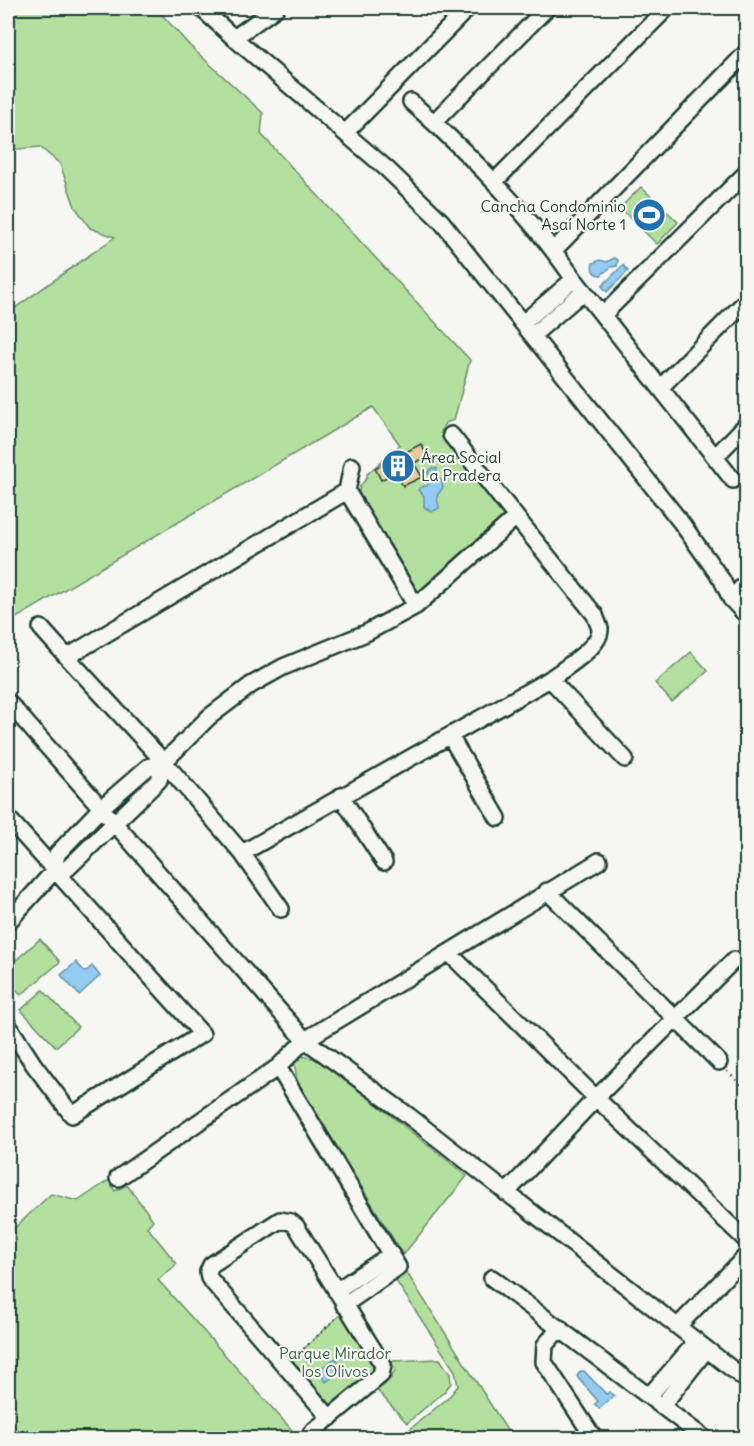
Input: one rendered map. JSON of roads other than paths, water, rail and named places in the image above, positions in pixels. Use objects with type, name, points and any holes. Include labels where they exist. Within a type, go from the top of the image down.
[{"type":"street","points":[[201,8],[417,196],[441,221],[691,536],[722,580],[731,599],[747,615]]},
{"type":"street","points":[[234,38],[276,8]]},
{"type":"street","points":[[345,133],[468,8]]},
{"type":"street","points":[[434,122],[547,8]]},
{"type":"street","points":[[495,181],[667,8]]},
{"type":"street","points":[[554,250],[747,53]]},
{"type":"street","points":[[411,102],[495,181],[554,250],[574,279],[733,480]]},
{"type":"street","points":[[603,315],[747,173]]},
{"type":"street","points":[[523,323],[574,279]]},
{"type":"street","points":[[533,335],[584,291]]},
{"type":"street","points":[[660,388],[747,301]]},
{"type":"street","points":[[715,457],[747,425]]},
{"type":"street","points":[[242,853],[550,680],[598,639],[600,629],[595,615],[451,435]]},
{"type":"street","points":[[352,466],[347,491],[416,606]]},
{"type":"street","points":[[67,657],[347,491]]},
{"type":"street","points":[[8,922],[54,871],[57,854],[101,808],[148,767],[164,762],[208,717],[251,685],[283,667],[366,633],[416,606],[516,517]]},
{"type":"street","points":[[731,599],[747,583]]},
{"type":"street","points":[[41,628],[164,762],[242,853],[281,909]]},
{"type":"street","points":[[550,680],[625,759]]},
{"type":"street","points":[[8,702],[305,1040],[409,1116],[747,1380]]},
{"type":"street","points":[[450,736],[498,818]]},
{"type":"street","points":[[54,871],[68,868],[159,780],[164,762]]},
{"type":"street","points":[[341,796],[384,862]]},
{"type":"street","points":[[8,818],[202,1034],[72,1115],[34,1065],[8,1025]]},
{"type":"street","points":[[118,1178],[278,1067],[305,1040],[599,861]]},
{"type":"street","points":[[548,891],[718,1062]]},
{"type":"street","points":[[449,952],[596,1098],[747,1240]]},
{"type":"street","points":[[506,1193],[596,1098],[734,960]]},
{"type":"street","points":[[278,1067],[394,1261]]},
{"type":"street","points":[[311,1433],[330,1418],[381,1375],[384,1370],[383,1365],[343,1309],[336,1291],[296,1226],[279,1220],[211,1265],[208,1272],[209,1278],[330,1418]]},
{"type":"street","points":[[678,1326],[747,1256]]},
{"type":"street","points":[[336,1291],[394,1261]]},
{"type":"street","points":[[343,1309],[394,1261]]},
{"type":"street","points":[[492,1278],[704,1438]]},
{"type":"street","points":[[560,1328],[545,1345],[544,1362],[594,1438]]},
{"type":"street","points":[[649,1396],[701,1346]]},
{"type":"street","points":[[662,1406],[701,1346]]},
{"type":"water","points":[[614,258],[618,260],[617,266],[611,267],[601,275],[594,271],[593,263],[600,260],[607,262]]},
{"type":"water","points":[[623,265],[628,271],[607,292],[602,286]]},
{"type":"water","points":[[432,468],[437,469],[437,478],[442,481],[443,487],[437,496],[439,508],[432,512],[424,507],[424,496],[418,490],[427,486],[431,478],[428,472]]},
{"type":"water","points":[[76,962],[85,972],[92,966],[100,976],[79,995],[61,975]]},
{"type":"water","points":[[336,1358],[343,1370],[326,1382],[318,1370]]},
{"type":"water","points":[[584,1371],[606,1394],[609,1392],[614,1396],[599,1409],[595,1404],[598,1401],[577,1376]]},
{"type":"place","name":"Cancha Condominio Asaí Norte 1","points":[[649,215]]},
{"type":"place","name":"Área Social La Pradera","points":[[398,466]]},
{"type":"park label","name":"Parque Mirador los Olivos","points":[[335,1362]]}]
